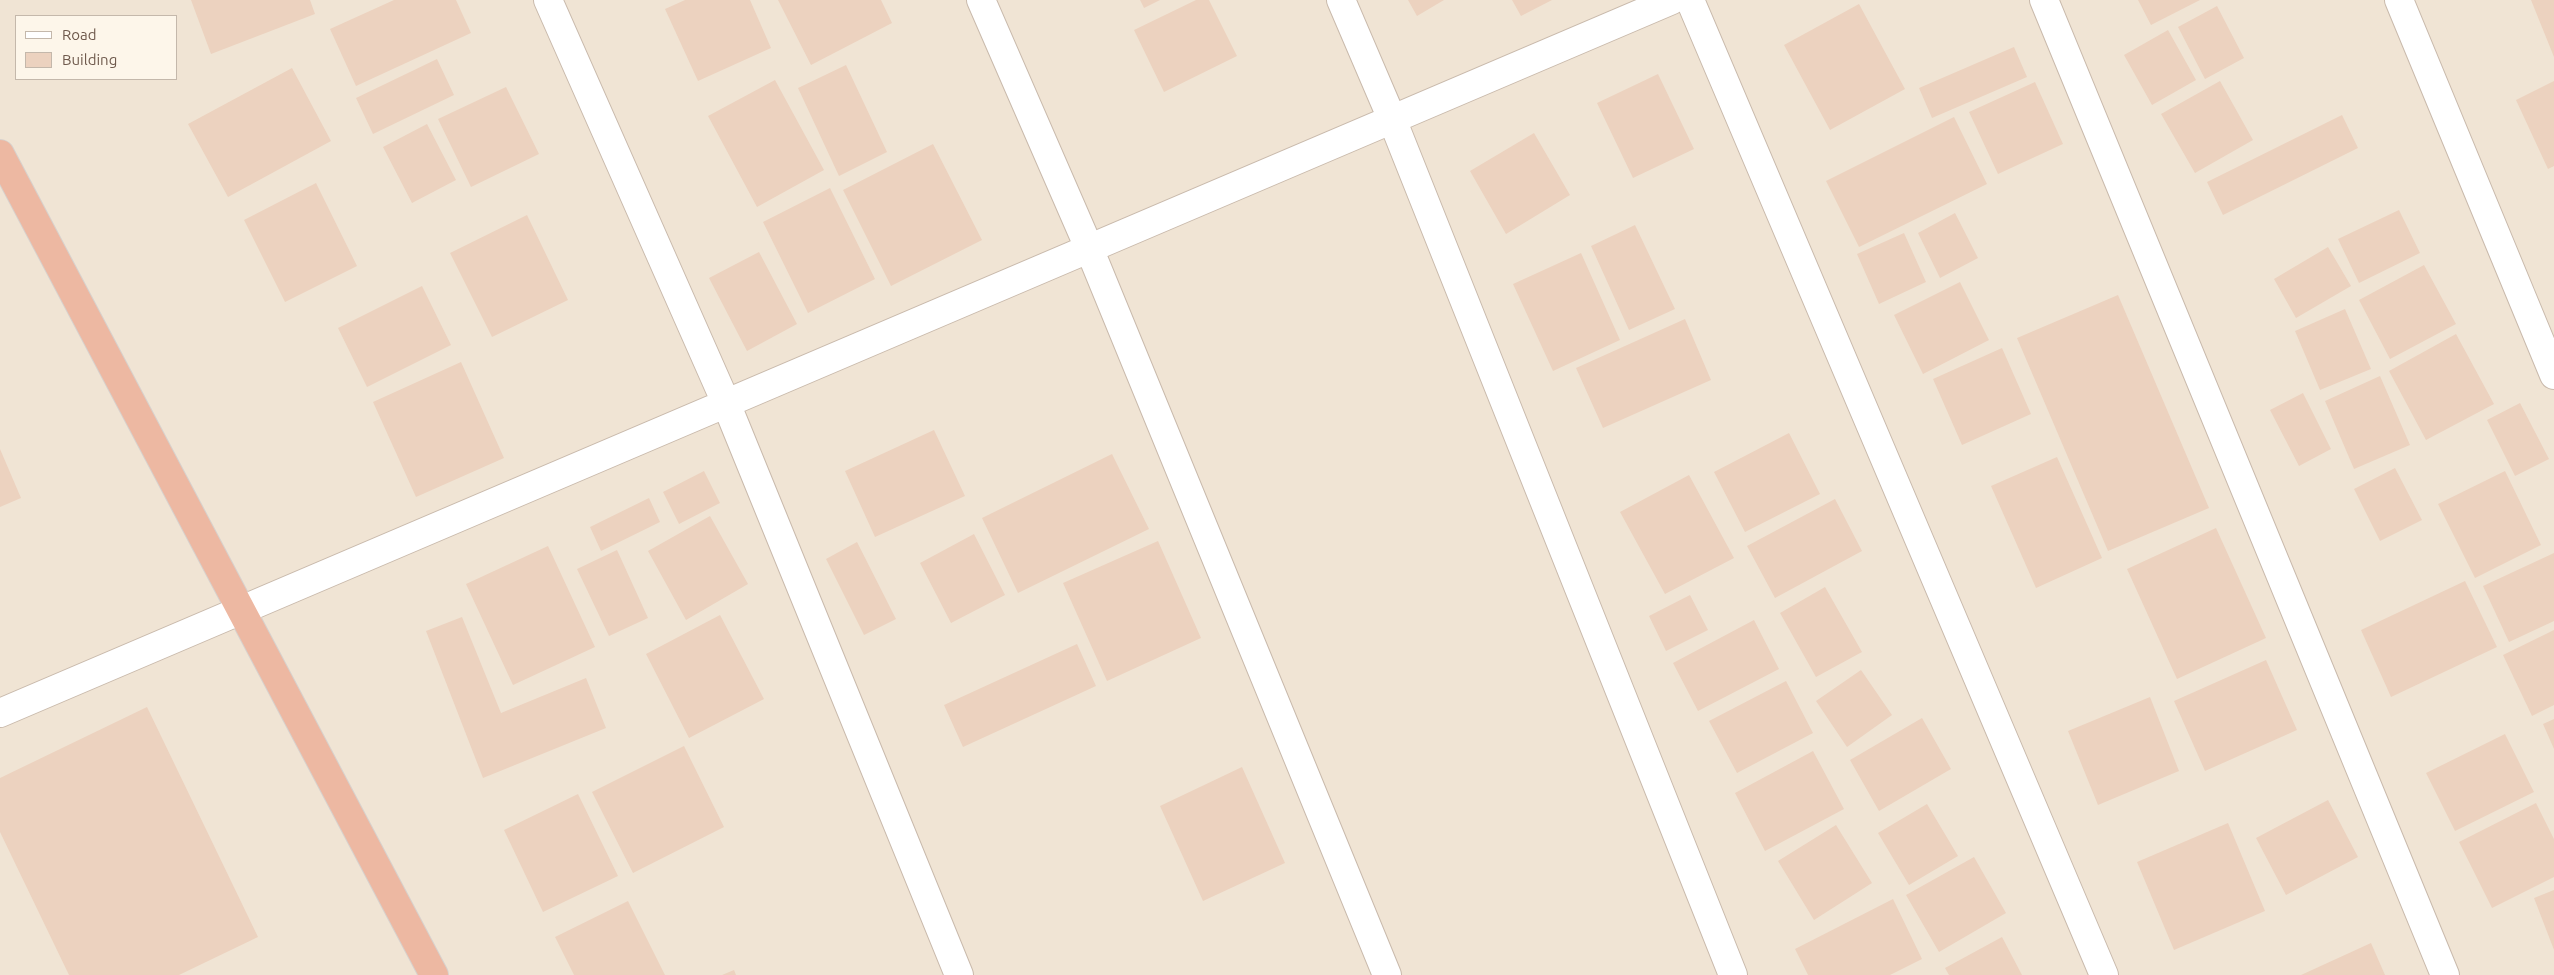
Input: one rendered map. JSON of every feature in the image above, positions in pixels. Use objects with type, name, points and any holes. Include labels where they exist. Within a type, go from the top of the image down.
[{"type":"highway","points":[[0,154],[434,975]]},
{"type":"street","points":[[548,0],[726,403],[959,975]]},
{"type":"street","points":[[981,0],[1089,248],[1387,975]]},
{"type":"street","points":[[1341,0],[1392,119],[1733,975]]},
{"type":"street","points":[[0,712],[1672,0]]},
{"type":"street","points":[[1690,0],[2104,975]]},
{"type":"street","points":[[2044,0],[2445,975]]},
{"type":"street","points":[[2399,0],[2554,375]]},
{"type":"shaded area","points":[[0,0],[2554,0],[2554,975],[0,975]]},
{"type":"building","points":[[191,0],[310,0],[315,14],[211,54]]},
{"type":"building","points":[[394,0],[456,0],[471,33],[356,86],[330,29]]},
{"type":"building","points":[[685,0],[750,0],[771,48],[698,81],[665,9]]},
{"type":"building","points":[[778,0],[881,0],[892,23],[811,65]]},
{"type":"building","points":[[1140,0],[1160,0],[1144,8]]},
{"type":"building","points":[[1196,0],[1209,0],[1237,56],[1164,92],[1134,30]]},
{"type":"building","points":[[1408,0],[1444,0],[1417,16]]},
{"type":"building","points":[[1512,0],[1552,0],[1521,16]]},
{"type":"building","points":[[2138,0],[2200,0],[2151,25]]},
{"type":"building","points":[[2531,0],[2554,0],[2554,57]]},
{"type":"building","points":[[1859,4],[1905,89],[1830,130],[1784,45]]},
{"type":"building","points":[[2217,6],[2244,58],[2205,79],[2178,27]]},
{"type":"building","points":[[2168,30],[2196,80],[2152,105],[2124,55]]},
{"type":"building","points":[[2014,47],[2027,77],[1932,118],[1919,88]]},
{"type":"building","points":[[437,59],[454,95],[373,134],[356,98]]},
{"type":"building","points":[[846,65],[887,152],[839,176],[798,88]]},
{"type":"building","points":[[292,68],[331,141],[228,197],[188,124]]},
{"type":"building","points":[[1658,74],[1694,149],[1633,178],[1597,103]]},
{"type":"building","points":[[775,80],[824,170],[757,207],[708,116]]},
{"type":"building","points":[[2220,81],[2253,140],[2195,173],[2161,114]]},
{"type":"building","points":[[2554,81],[2554,166],[2548,169],[2516,100]]},
{"type":"building","points":[[2035,82],[2063,144],[1998,174],[1969,112]]},
{"type":"building","points":[[506,87],[539,154],[471,187],[438,119]]},
{"type":"building","points":[[2342,115],[2358,148],[2223,215],[2207,182]]},
{"type":"building","points":[[1954,117],[1987,184],[1859,247],[1826,181]]},
{"type":"building","points":[[427,124],[456,180],[412,203],[383,147]]},
{"type":"building","points":[[1534,133],[1570,195],[1506,234],[1470,171]]},
{"type":"building","points":[[933,144],[982,240],[891,286],[843,190]]},
{"type":"building","points":[[316,183],[357,266],[285,302],[244,220]]},
{"type":"building","points":[[830,188],[875,279],[808,313],[763,222]]},
{"type":"building","points":[[2399,210],[2420,253],[2359,283],[2338,239]]},
{"type":"building","points":[[1955,213],[1978,258],[1940,278],[1918,233]]},
{"type":"building","points":[[527,215],[568,300],[492,337],[450,253]]},
{"type":"building","points":[[1635,225],[1675,309],[1629,330],[1591,246]]},
{"type":"building","points":[[1904,233],[1926,282],[1879,304],[1857,254]]},
{"type":"building","points":[[2328,247],[2351,286],[2296,318],[2274,279]]},
{"type":"building","points":[[759,252],[797,324],[747,351],[709,278]]},
{"type":"building","points":[[1581,253],[1620,340],[1553,371],[1513,284]]},
{"type":"building","points":[[2424,265],[2456,324],[2390,359],[2359,300]]},
{"type":"building","points":[[1960,282],[1989,340],[1923,374],[1894,315]]},
{"type":"building","points":[[422,286],[451,345],[367,387],[338,328]]},
{"type":"building","points":[[2118,295],[2209,508],[2108,551],[2017,338]]},
{"type":"building","points":[[2345,309],[2371,369],[2320,390],[2295,331]]},
{"type":"building","points":[[1685,319],[1711,380],[1603,428],[1576,368]]},
{"type":"building","points":[[2456,334],[2494,404],[2426,440],[2389,371]]},
{"type":"building","points":[[2002,348],[2031,414],[1962,445],[1933,379]]},
{"type":"building","points":[[461,362],[504,458],[416,497],[373,402]]},
{"type":"building","points":[[2380,376],[2410,445],[2354,469],[2325,401]]},
{"type":"building","points":[[2303,393],[2331,449],[2299,466],[2270,410]]},
{"type":"building","points":[[2520,403],[2549,459],[2515,476],[2487,420]]},
{"type":"building","points":[[934,430],[965,496],[875,537],[845,471]]},
{"type":"building","points":[[1789,433],[1820,494],[1745,532],[1714,472]]},
{"type":"building","points":[[0,449],[21,498],[0,507]]},
{"type":"building","points":[[1112,454],[1149,529],[1018,593],[982,518]]},
{"type":"building","points":[[2057,457],[2102,558],[2036,588],[1991,486]]},
{"type":"building","points":[[2395,468],[2422,520],[2380,541],[2354,489]]},
{"type":"building","points":[[704,471],[720,503],[679,524],[663,492]]},
{"type":"building","points":[[2505,471],[2541,545],[2475,578],[2438,504]]},
{"type":"building","points":[[1689,475],[1734,558],[1665,594],[1620,512]]},
{"type":"building","points":[[649,498],[660,522],[601,551],[590,527]]},
{"type":"building","points":[[1835,499],[1862,551],[1775,598],[1747,546]]},
{"type":"building","points":[[710,516],[748,584],[686,620],[648,551]]},
{"type":"building","points":[[2216,528],[2266,638],[2177,679],[2127,569]]},
{"type":"building","points":[[974,534],[1005,595],[951,623],[920,563]]},
{"type":"building","points":[[1158,541],[1201,638],[1107,681],[1063,583]]},
{"type":"building","points":[[857,542],[896,619],[864,635],[826,559]]},
{"type":"building","points":[[548,546],[595,647],[513,685],[466,584]]},
{"type":"building","points":[[617,550],[648,618],[609,636],[577,569]]},
{"type":"building","points":[[2554,553],[2554,621],[2509,642],[2483,586]]},
{"type":"building","points":[[2465,581],[2497,647],[2391,697],[2361,630]]},
{"type":"building","points":[[1825,587],[1862,652],[1816,677],[1780,613]]},
{"type":"building","points":[[1690,595],[1708,630],[1666,651],[1649,616]]},
{"type":"building","points":[[720,615],[764,699],[689,738],[646,654]]},
{"type":"building","points":[[462,617],[501,713],[586,678],[606,728],[483,778],[426,631]]},
{"type":"building","points":[[1754,620],[1779,669],[1698,711],[1673,663]]},
{"type":"building","points":[[2554,630],[2554,705],[2532,716],[2503,655]]},
{"type":"building","points":[[1077,644],[1096,686],[963,747],[944,705]]},
{"type":"building","points":[[2266,660],[2297,730],[2205,771],[2174,701]]},
{"type":"building","points":[[1861,670],[1892,715],[1847,747],[1816,701]]},
{"type":"building","points":[[1786,681],[1813,733],[1737,773],[1709,721]]},
{"type":"building","points":[[2150,697],[2179,771],[2098,805],[2068,731]]},
{"type":"building","points":[[147,707],[258,937],[179,975],[69,975],[0,832],[0,778]]},
{"type":"building","points":[[1922,718],[1951,769],[1879,811],[1850,760]]},
{"type":"building","points":[[2554,719],[2554,749],[2543,724]]},
{"type":"building","points":[[2505,734],[2534,792],[2455,831],[2426,773]]},
{"type":"building","points":[[684,746],[724,827],[633,873],[592,792]]},
{"type":"building","points":[[1813,751],[1844,809],[1765,851],[1735,793]]},
{"type":"building","points":[[1242,767],[1285,863],[1203,901],[1160,806]]},
{"type":"building","points":[[578,794],[618,876],[543,912],[504,830]]},
{"type":"building","points":[[2328,800],[2358,857],[2286,895],[2256,838]]},
{"type":"building","points":[[2536,803],[2554,839],[2554,877],[2492,908],[2459,842]]},
{"type":"building","points":[[1927,804],[1958,856],[1909,885],[1878,833]]},
{"type":"building","points":[[2228,823],[2265,911],[2174,950],[2137,862]]},
{"type":"building","points":[[1836,825],[1872,883],[1814,920],[1778,861]]},
{"type":"building","points":[[1974,857],[2006,913],[1939,952],[1906,895]]},
{"type":"building","points":[[2554,890],[2554,950],[2534,898]]},
{"type":"building","points":[[1893,899],[1922,959],[1890,975],[1808,975],[1795,949]]},
{"type":"building","points":[[628,901],[665,975],[574,975],[555,937]]},
{"type":"building","points":[[2002,937],[2022,975],[1949,975],[1945,968]]},
{"type":"building","points":[[2371,943],[2385,975],[2301,975]]},
{"type":"building","points":[[734,970],[736,975],[722,975]]}]
